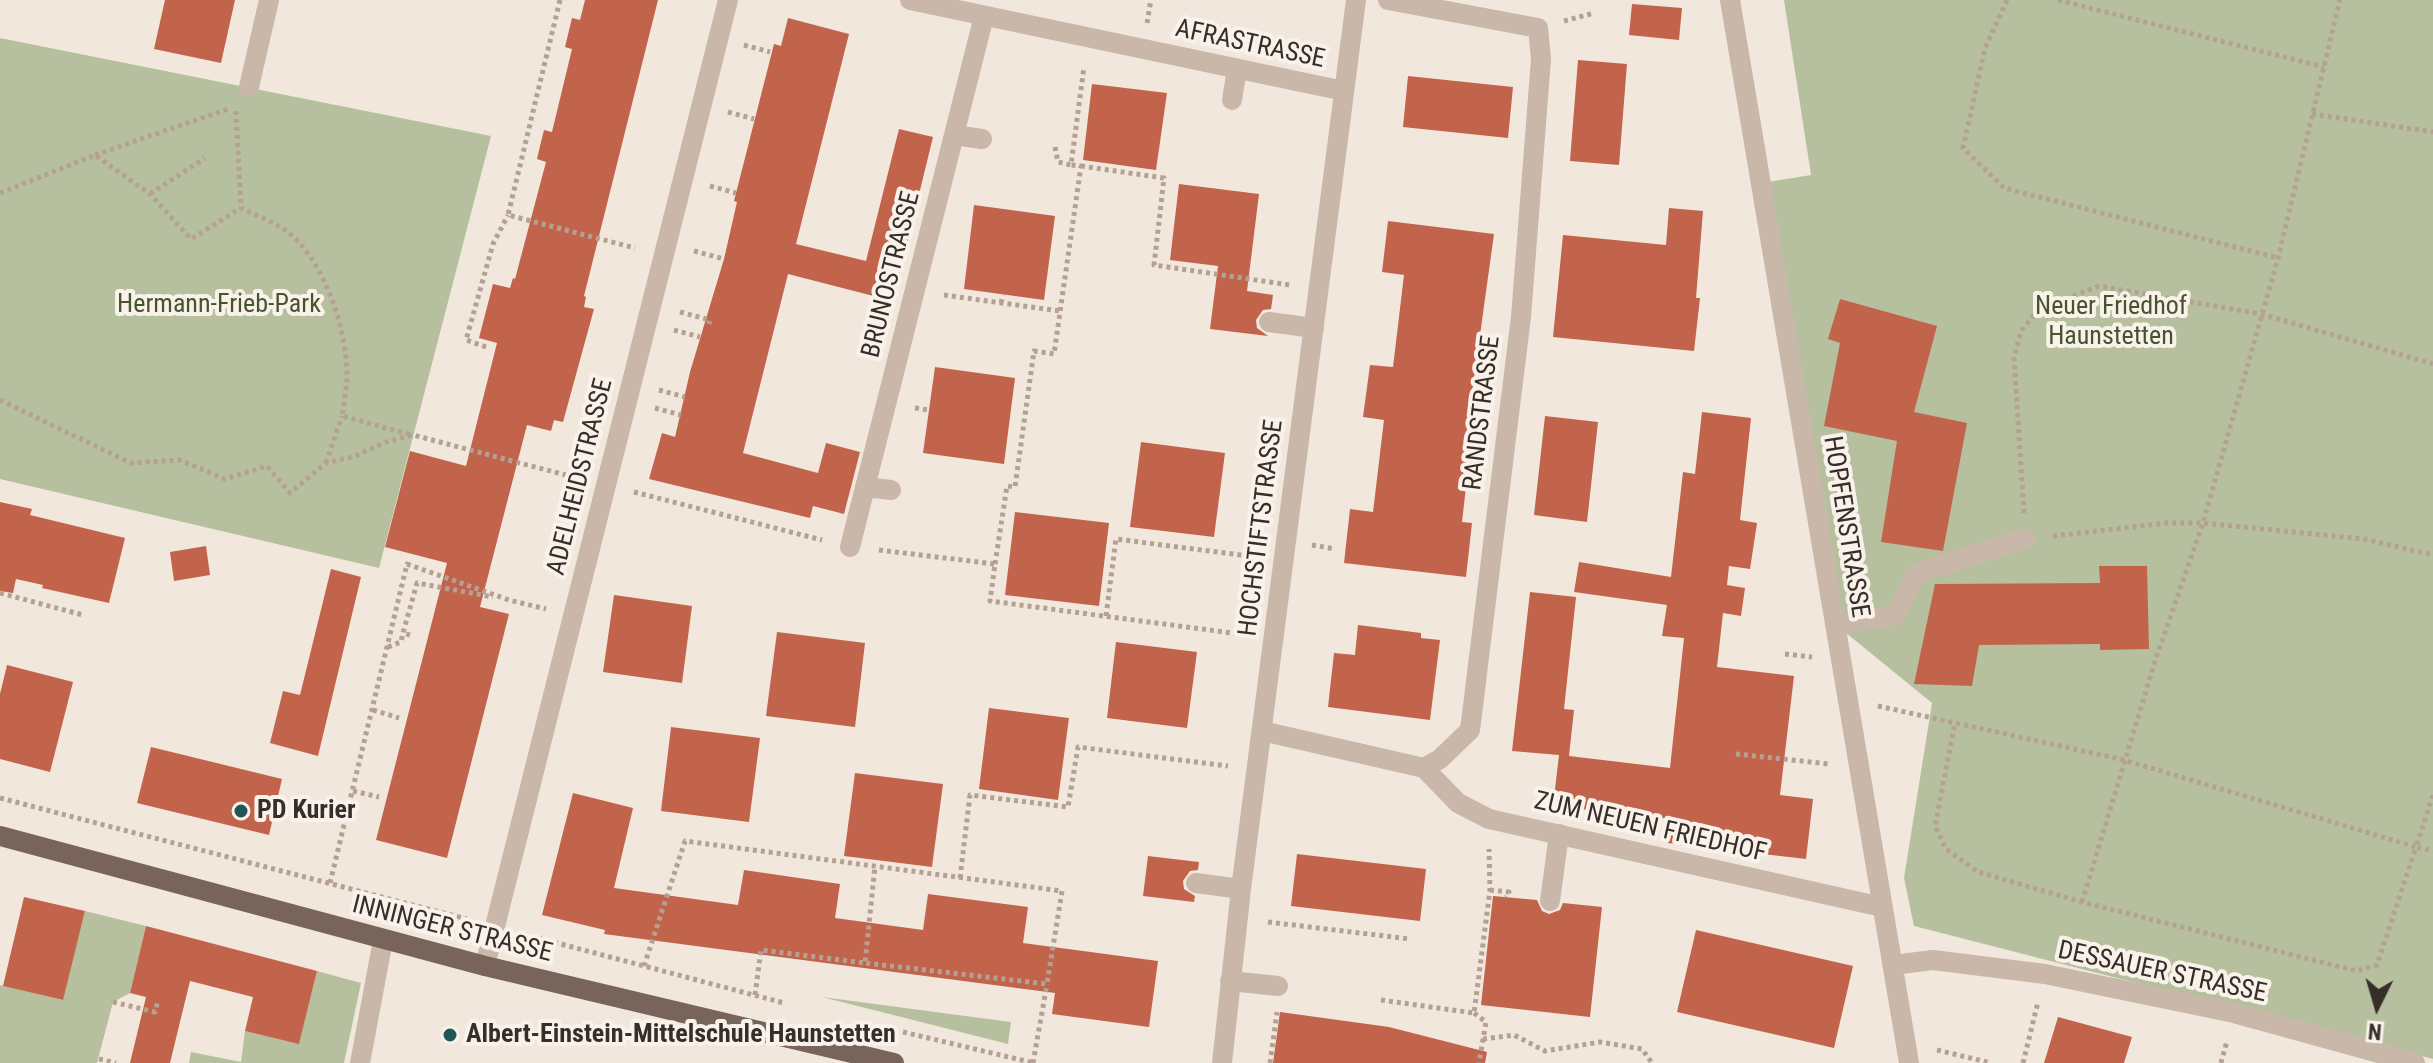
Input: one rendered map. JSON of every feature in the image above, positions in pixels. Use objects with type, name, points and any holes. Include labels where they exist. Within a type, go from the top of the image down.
[{"type":"main road","name":"INNINGER STRASSE","points":[[0,836],[485,966],[894,1063]]},
{"type":"street","points":[[249,87],[269,0]]},
{"type":"street","name":"ADELHEIDSTRASSE","points":[[485,966],[728,0]]},
{"type":"street","name":"AFRASTRASSE","points":[[910,0],[1344,91]]},
{"type":"street","name":"HOCHSTIFTSTRASSE","points":[[1222,1063],[1241,889],[1356,0]]},
{"type":"street","name":"RANDSTRASSE","points":[[1388,0],[1538,28],[1541,59],[1521,317],[1470,730],[1440,759],[1424,768]]},
{"type":"street","name":"HOPFENSTRASSE","points":[[1730,0],[1908,1053]]},
{"type":"street","name":"BRUNOSTRASSE","points":[[850,547],[984,16]]},
{"type":"street","points":[[1232,100],[1237,69]]},
{"type":"street","points":[[954,135],[982,139]]},
{"type":"street","points":[[1269,322],[1314,328]]},
{"type":"street","points":[[865,487],[891,490]]},
{"type":"street","points":[[1835,624],[1895,615],[1917,573],[2025,539]]},
{"type":"street","points":[[1262,731],[1424,768]]},
{"type":"street","name":"ZUM NEUEN FRIEDHOF","points":[[1424,768],[1458,803],[1489,819],[1882,907]]},
{"type":"street","points":[[1550,901],[1559,834]]},
{"type":"street","points":[[1196,883],[1241,889]]},
{"type":"street","points":[[360,1063],[383,940]]},
{"type":"street","name":"DESSAUER STRASSE","points":[[1893,965],[1933,960],[2045,974],[2234,1013],[2415,1063]]},
{"type":"street","points":[[1230,981],[1278,994]]},
{"type":"path","points":[[486,347],[466,340],[493,244],[508,215],[560,0]]},
{"type":"path","points":[[2007,0],[1985,48],[1963,148],[2004,188],[2278,258]]},
{"type":"path","points":[[2058,0],[2324,67]]},
{"type":"path","points":[[2082,902],[2124,760],[2203,523],[2278,258],[2340,0]]},
{"type":"path","points":[[1071,165],[1088,37]]},
{"type":"path","points":[[0,193],[95,155],[235,106],[241,208]]},
{"type":"path","points":[[2312,114],[2433,132]]},
{"type":"path","points":[[1055,147],[1058,162],[1118,168],[1164,178],[1154,265],[1319,289]]},
{"type":"path","points":[[95,155],[150,194],[191,239],[241,208]]},
{"type":"path","points":[[150,194],[205,158]]},
{"type":"path","points":[[1081,166],[1054,354],[1034,351],[1015,487],[1007,486],[990,601],[1274,639]]},
{"type":"path","points":[[241,208],[286,230],[306,252],[324,280],[340,318],[347,378],[342,416],[326,463]]},
{"type":"path","points":[[508,215],[663,255]]},
{"type":"path","points":[[1209,273],[1210,265]]},
{"type":"path","points":[[2433,364],[2261,314],[2099,286],[2039,309],[2021,331],[2014,358],[2025,539],[2167,523],[2203,523],[2364,539],[2433,555]]},
{"type":"path","points":[[915,290],[1061,311]]},
{"type":"path","points":[[1001,303],[1003,295]]},
{"type":"path","points":[[0,400],[131,463],[180,460],[225,479],[267,466],[290,493],[326,463],[413,435]]},
{"type":"path","points":[[342,416],[850,547],[995,564]]},
{"type":"path","points":[[1106,616],[1116,539],[1284,561]]},
{"type":"path","points":[[330,883],[407,564],[509,600]]},
{"type":"path","points":[[387,648],[401,642],[406,634],[417,583],[509,600],[573,616]]},
{"type":"path","points":[[0,593],[83,615]]},
{"type":"path","points":[[1846,698],[2124,760],[2433,851]]},
{"type":"path","points":[[373,710],[399,718]]},
{"type":"path","points":[[1955,723],[1935,826],[1946,849],[1978,872],[2082,902],[2357,971],[2377,965],[2433,795]]},
{"type":"path","points":[[960,878],[970,795],[1068,807],[1078,747],[1257,770]]},
{"type":"path","points":[[1736,754],[1858,767]]},
{"type":"path","points":[[353,791],[379,797]]},
{"type":"path","points":[[1474,1013],[1490,890],[1489,819]]},
{"type":"path","points":[[644,966],[685,841],[1062,891],[1033,1063]]},
{"type":"path","points":[[865,963],[875,866]]},
{"type":"path","points":[[1490,890],[1509,892],[1506,897]]},
{"type":"path","points":[[1238,919],[1410,939]]},
{"type":"path","points":[[755,995],[761,950],[1047,984]]},
{"type":"path","points":[[2023,1063],[2045,974]]},
{"type":"path","points":[[1270,1063],[1278,994]]},
{"type":"path","points":[[113,1002],[155,1012],[158,1000]]},
{"type":"path","points":[[1381,1000],[1474,1013],[1486,1022],[1479,1063]]},
{"type":"path","points":[[1483,1039],[1514,1035],[1545,1051],[1600,1042],[1642,1049],[1652,1063]]},
{"type":"path","points":[[1908,1053],[1991,1063]]},
{"type":"path","points":[[99,1059],[116,1063]]},
{"type":"green space","name":"Neuer Friedhof Haunstetten","points":[[1784,0],[2433,0],[2433,1059],[1914,926],[1904,878],[1932,703],[1835,624],[1762,183],[1811,175]]},
{"type":"green space","name":"Hermann-Frieb-Park","points":[[0,38],[491,136],[379,568],[0,479]]},
{"type":"green space","points":[[85,911],[146,926],[130,993],[113,1002],[97,1063],[0,1063],[0,985],[62,1000]]},
{"type":"green space","points":[[317,971],[361,983],[344,1063],[189,1063],[191,1052],[241,1062],[245,1031],[299,1043]]},
{"type":"green space","points":[[822,997],[1011,1022],[1008,1044]]},
{"type":"building","points":[[165,0],[235,0],[221,63],[154,49]]},
{"type":"building","points":[[585,0],[658,0],[584,296],[584,307],[594,309],[563,422],[554,420],[551,431],[527,425],[480,607],[509,614],[447,858],[376,840],[447,563],[385,547],[410,451],[466,466],[497,343],[479,338],[493,284],[510,288],[515,279],[546,162],[537,159],[540,146],[544,130],[552,132],[572,49],[565,47],[572,18],[580,20]]},
{"type":"building","points":[[1632,4],[1682,8],[1679,40],[1629,35]]},
{"type":"building","points":[[788,18],[849,34],[796,244],[866,261],[899,129],[933,137],[893,301],[788,274],[743,453],[818,473],[826,443],[860,452],[844,514],[813,506],[810,518],[649,479],[662,433],[675,437],[690,372],[724,259],[737,202],[734,201],[774,44],[781,46]]},
{"type":"building","points":[[1578,60],[1627,64],[1619,165],[1570,161]]},
{"type":"building","points":[[1408,76],[1513,87],[1508,138],[1403,127]]},
{"type":"building","points":[[1092,84],[1167,93],[1156,170],[1083,160]]},
{"type":"building","points":[[1179,184],[1259,194],[1247,291],[1273,295],[1271,309],[1263,310],[1256,320],[1257,328],[1268,336],[1210,329],[1218,266],[1170,260]]},
{"type":"building","points":[[974,205],[1055,216],[1044,300],[964,289]]},
{"type":"building","points":[[1669,208],[1703,211],[1696,298],[1700,298],[1694,351],[1553,337],[1563,235],[1666,245]]},
{"type":"building","points":[[1388,221],[1494,234],[1465,443],[1471,443],[1462,522],[1472,523],[1466,577],[1344,563],[1350,509],[1373,512],[1384,420],[1363,417],[1370,365],[1393,367],[1404,275],[1382,272]]},
{"type":"building","points":[[1840,299],[1937,326],[1914,412],[1967,423],[1943,551],[1881,542],[1897,441],[1824,426],[1840,343],[1828,339]]},
{"type":"building","points":[[935,367],[1015,378],[1004,464],[923,453]]},
{"type":"building","points":[[1702,412],[1751,418],[1740,520],[1757,523],[1750,569],[1729,566],[1727,585],[1745,588],[1741,616],[1723,613],[1717,667],[1794,676],[1780,795],[1813,799],[1806,859],[1668,843],[1671,819],[1553,806],[1559,755],[1512,751],[1530,592],[1576,597],[1564,709],[1574,710],[1569,756],[1670,768],[1684,638],[1662,636],[1667,605],[1574,592],[1579,562],[1671,577],[1683,472],[1695,474]]},
{"type":"building","points":[[1545,416],[1598,422],[1587,522],[1534,515]]},
{"type":"building","points":[[1141,442],[1225,453],[1214,537],[1130,527]]},
{"type":"building","points":[[0,502],[32,509],[30,515],[125,538],[109,603],[16,579],[13,593],[0,591]]},
{"type":"building","points":[[1015,512],[1109,523],[1099,606],[1005,595]]},
{"type":"building","points":[[206,546],[210,575],[174,581],[170,552]]},
{"type":"building","points":[[2099,566],[2147,566],[2149,649],[2100,650],[2100,644],[1979,645],[1972,686],[1914,684],[1935,584],[2100,583]]},
{"type":"building","points":[[331,569],[361,577],[318,756],[270,743],[283,691],[300,695]]},
{"type":"building","points":[[614,595],[692,606],[682,683],[603,672]]},
{"type":"building","points":[[1358,625],[1421,633],[1421,638],[1440,640],[1430,720],[1328,707],[1334,653],[1355,655]]},
{"type":"building","points":[[777,632],[865,643],[855,727],[766,716]]},
{"type":"building","points":[[1116,642],[1197,652],[1187,728],[1107,718]]},
{"type":"building","points":[[7,665],[73,682],[50,772],[0,759],[0,694]]},
{"type":"building","points":[[989,708],[1069,718],[1058,800],[979,789]]},
{"type":"building","points":[[671,727],[760,738],[749,822],[661,811]]},
{"type":"building","points":[[151,747],[282,779],[269,835],[137,803]]},
{"type":"building","points":[[855,773],[943,784],[932,867],[844,856]]},
{"type":"building","points":[[573,793],[633,808],[614,888],[738,905],[744,870],[840,884],[835,918],[923,930],[928,894],[1028,907],[1023,943],[1158,961],[1149,1027],[1052,1014],[1055,993],[604,934],[605,930],[542,915]]},
{"type":"building","points":[[1297,854],[1426,869],[1420,921],[1291,906]]},
{"type":"building","points":[[1148,856],[1199,862],[1198,870],[1190,871],[1183,881],[1184,889],[1195,896],[1194,902],[1143,896]]},
{"type":"building","points":[[1493,896],[1537,900],[1542,911],[1549,914],[1560,910],[1563,903],[1602,907],[1590,1017],[1481,1005]]},
{"type":"building","points":[[24,897],[85,911],[63,1000],[3,986]]},
{"type":"building","points":[[146,926],[317,971],[299,1044],[245,1031],[253,997],[190,981],[170,1063],[130,1063],[146,997],[130,993]]},
{"type":"building","points":[[1696,930],[1853,966],[1834,1048],[1677,1012]]},
{"type":"building","points":[[1280,1012],[1389,1027],[1487,1052],[1485,1063],[1273,1063]]},
{"type":"building","points":[[2058,1017],[2132,1037],[2124,1063],[2044,1063]]},
{"type":"place","name":"PD Kurier","points":[[241,811]]},
{"type":"place","name":"Albert-Einstein-Mittelschule Haunstetten","points":[[450,1035]]}]
